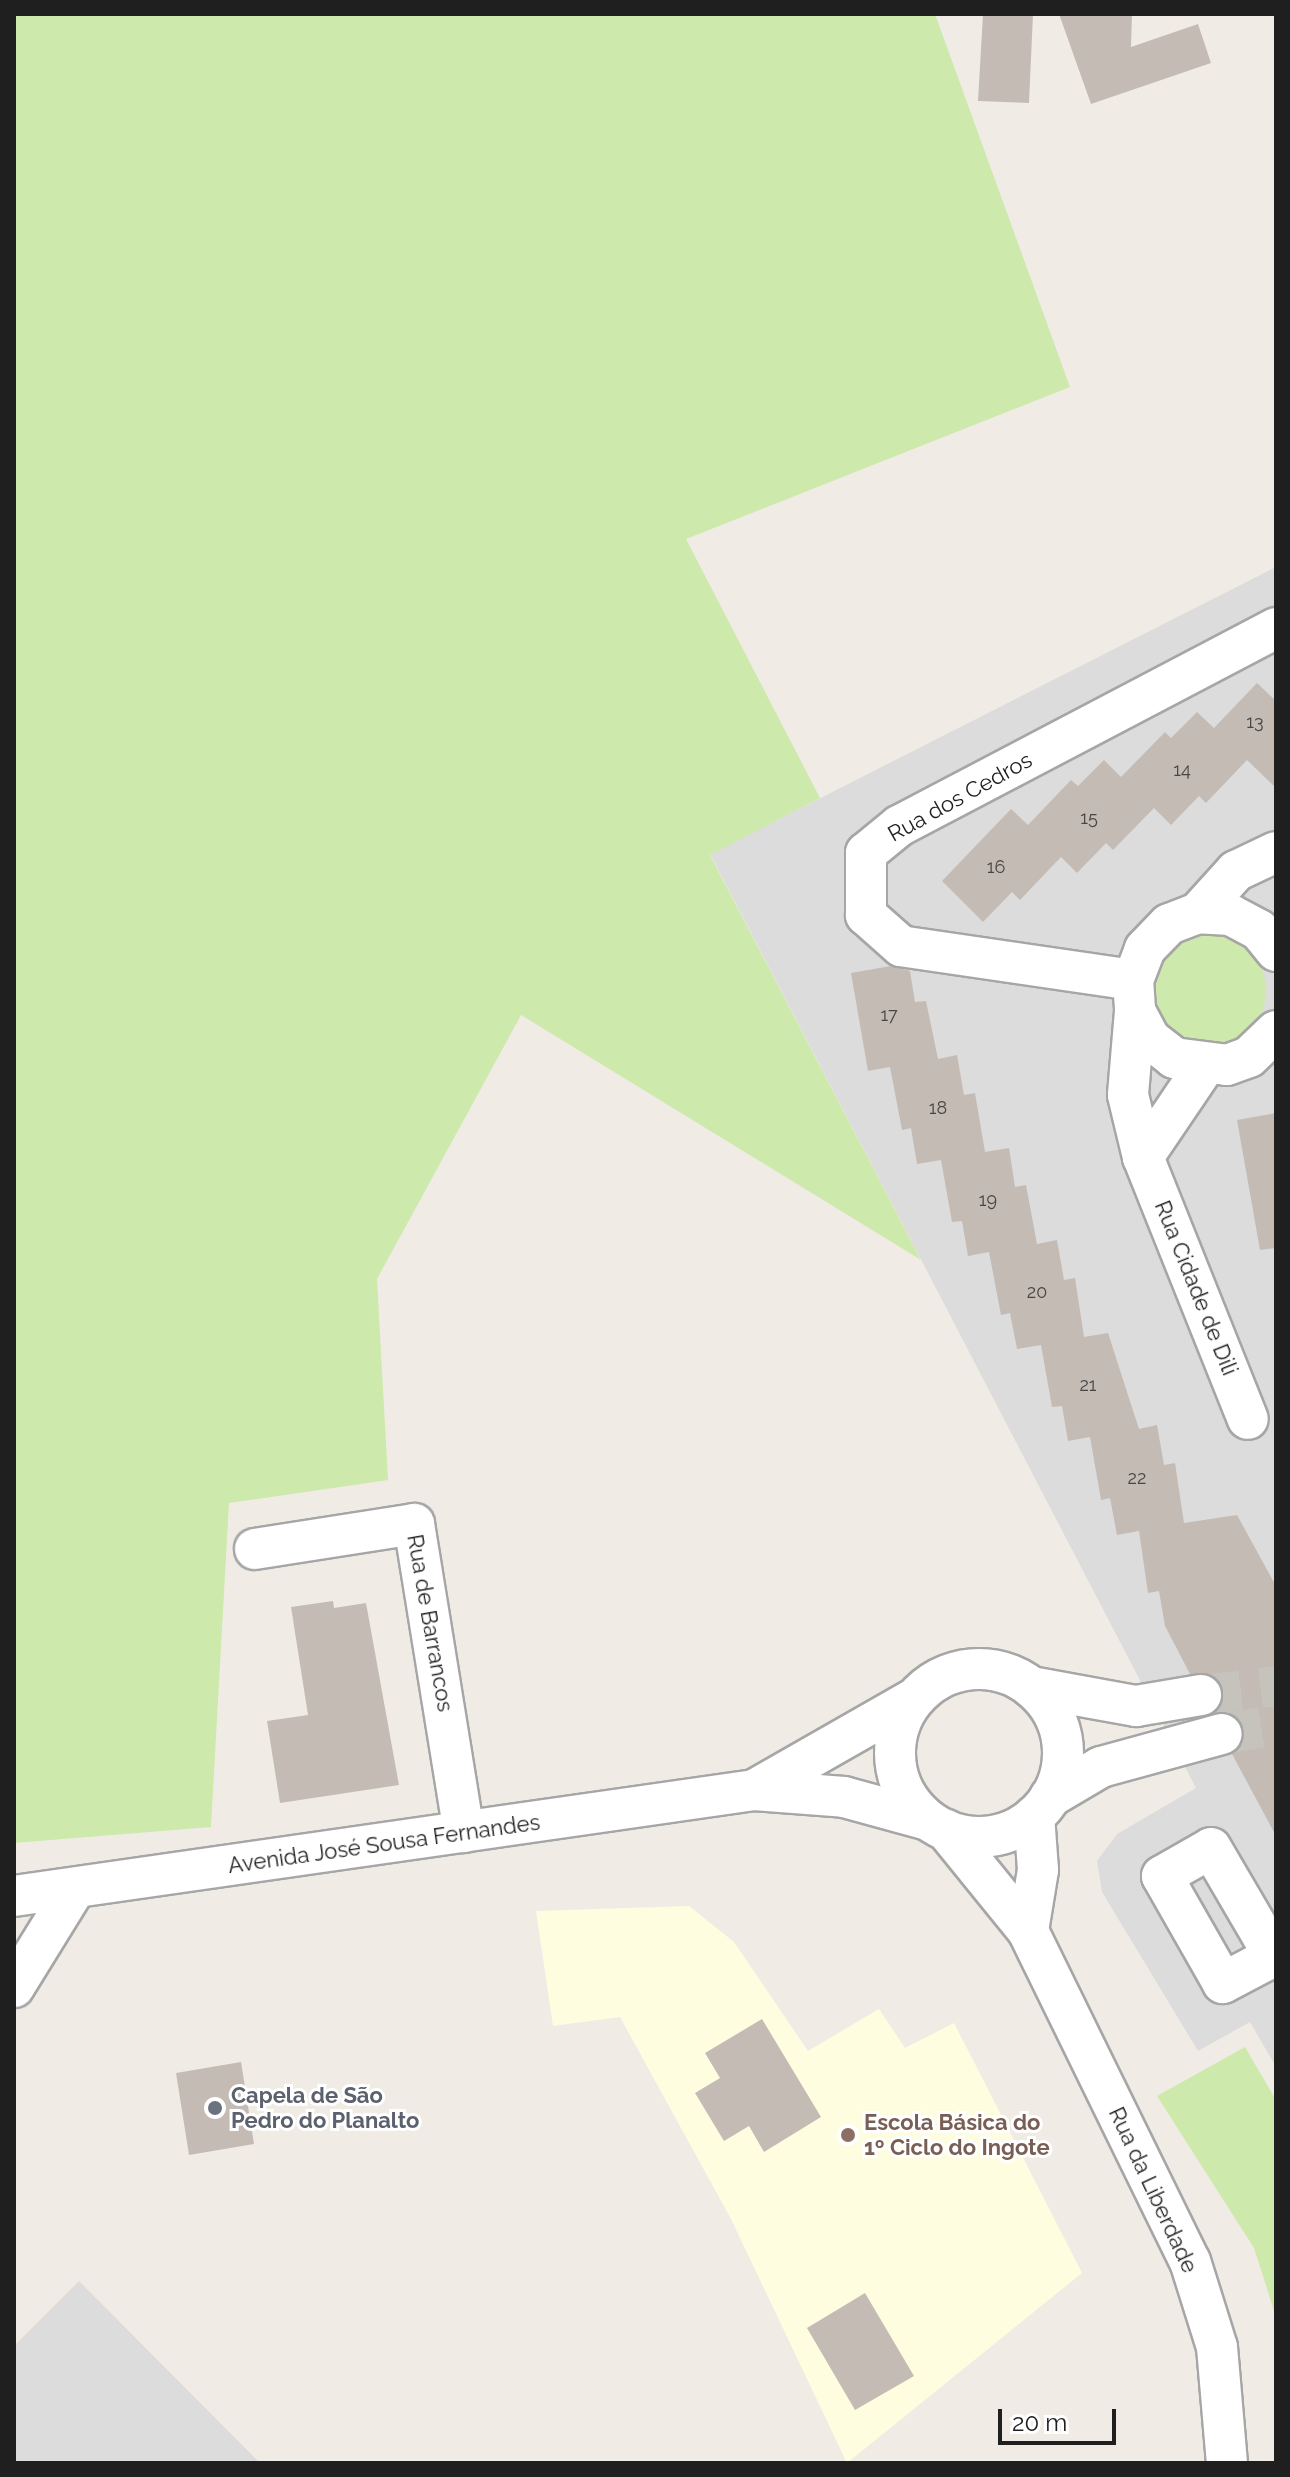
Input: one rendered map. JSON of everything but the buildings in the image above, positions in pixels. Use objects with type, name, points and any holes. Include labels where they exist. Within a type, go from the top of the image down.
[{"type":"street","name":"Rua dos Cedros","points":[[1134,996],[901,946],[866,915],[866,853],[899,826],[1276,628]]},
{"type":"street","points":[[1198,913],[1236,871],[1276,852]]},
{"type":"street","points":[[1267,1052],[1204,1067],[1174,1058],[1150,1039],[1134,996],[1145,949],[1169,924],[1198,913],[1231,915],[1259,930],[1276,951]]},
{"type":"street","name":"Rua Cidade de Dili","points":[[1134,996],[1128,1095],[1143,1157],[1248,1419]]},
{"type":"street","points":[[1143,1157],[1204,1067]]},
{"type":"street","name":"Rua de Barrancos","points":[[255,1549],[414,1524],[464,1832]]},
{"type":"street","points":[[1201,1695],[1136,1706],[1031,1687],[982,1669],[956,1672],[912,1700],[894,1750],[898,1776],[937,1825],[992,1836],[1101,1767],[1222,1734]]},
{"type":"street","points":[[1028,1931],[1038,1870],[1042,1807],[1062,1739],[1031,1687]]},
{"type":"street","name":"Avenida José Sousa Fernandes","points":[[754,1790],[912,1700]]},
{"type":"street","name":"Avenida José Sousa Fernandes","points":[[14,1896],[74,1890],[754,1790],[844,1797],[937,1825]]},
{"type":"street","name":"Rua da Liberdade","points":[[937,1825],[1028,1931],[1190,2261],[1217,2347],[1227,2463]]},
{"type":"street","points":[[14,1987],[74,1890]]},
{"type":"shaded area","points":[[1276,567],[1276,2067],[1250,2022],[1198,2051],[1102,1892],[1097,1861],[1117,1834],[1196,1788],[710,854]]},
{"type":"shaded area","name":"Escola Básica do 1º Ciclo do Ingote","points":[[689,1906],[734,1942],[808,2051],[879,2009],[905,2048],[954,2023],[1082,2273],[847,2463],[731,2219],[620,2017],[553,2026],[536,1911]]},
{"type":"shaded area","points":[[79,2281],[260,2463],[14,2463],[14,2346]]},
{"type":"green space","points":[[14,14],[935,14],[1070,387],[686,539],[820,798],[710,855],[921,1260],[521,1015],[377,1279],[388,1480],[229,1503],[211,1827],[14,1843]]},
{"type":"green space","points":[[1208,933],[1230,937],[1249,950],[1262,969],[1266,991],[1262,1013],[1249,1032],[1230,1045],[1208,1049],[1186,1045],[1167,1032],[1154,1013],[1150,991],[1154,969],[1167,950],[1186,937]]},
{"type":"green space","points":[[1245,2047],[1276,2100],[1276,2317],[1254,2248],[1157,2096]]},
{"type":"tunnel","points":[[1201,1695],[1276,1686]]},
{"type":"tunnel","points":[[1222,1734],[1276,1725]]},
{"type":"place","name":"Capela de São Pedro do Planalto","points":[[215,2108]]},
{"type":"place","name":"Escola Básica do 1º Ciclo do Ingote","points":[[848,2135]]}]
